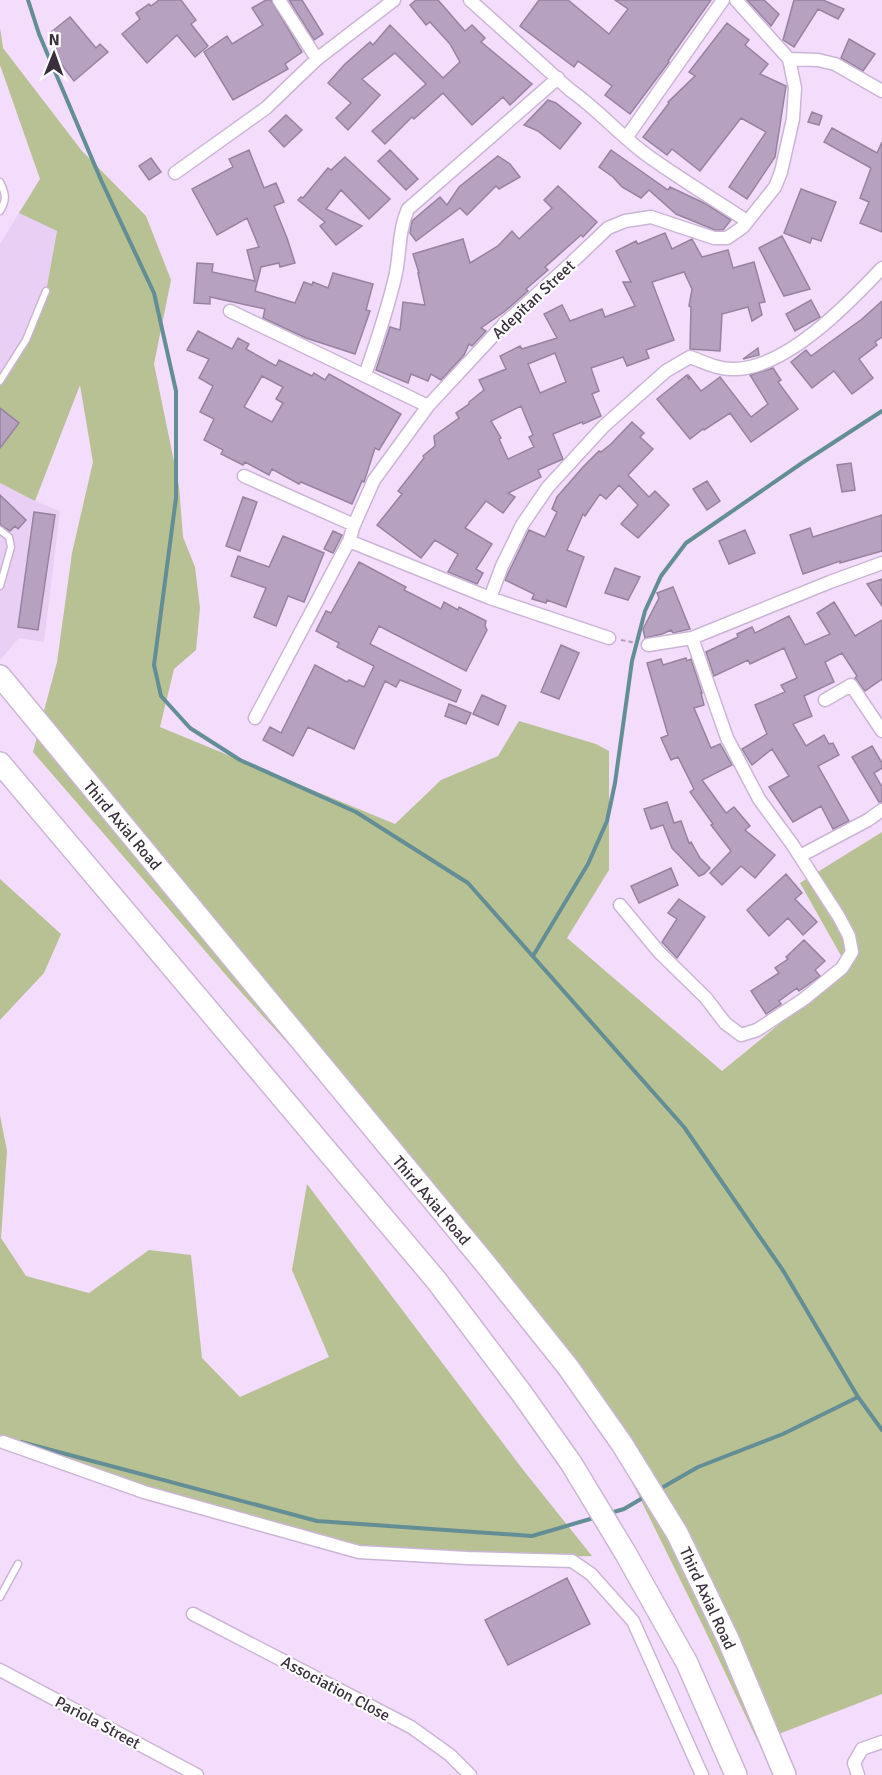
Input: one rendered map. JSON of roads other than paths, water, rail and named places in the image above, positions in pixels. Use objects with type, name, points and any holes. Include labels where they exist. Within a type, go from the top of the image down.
[{"type":"highway","name":"Third Axial Road","points":[[0,676],[568,1367],[622,1444],[676,1533],[728,1639],[785,1775]]},
{"type":"highway","points":[[0,763],[436,1280],[520,1391],[571,1463],[626,1554],[687,1664],[736,1775]]},
{"type":"street","points":[[279,0],[317,59]]},
{"type":"street","points":[[175,173],[266,108],[317,59],[394,0]]},
{"type":"street","points":[[471,0],[650,158],[747,221]]},
{"type":"street","points":[[626,138],[723,0]]},
{"type":"street","points":[[736,0],[789,59],[818,60],[835,64],[882,91]]},
{"type":"street","name":"Adepitan Street","points":[[255,718],[349,541],[374,480],[428,406],[505,323],[608,228],[626,221],[651,217],[714,238],[727,238],[743,227],[776,186],[781,172],[793,119],[795,88],[789,59]]},
{"type":"street","points":[[365,375],[387,311],[398,263],[403,221],[408,209],[558,78]]},
{"type":"street","points":[[490,598],[502,566],[522,525],[548,487],[604,426],[666,371],[690,357],[722,369],[752,367],[774,357],[819,329],[835,316],[882,268]]},
{"type":"street","points":[[230,311],[428,406]]},
{"type":"street","points":[[244,476],[354,525]]},
{"type":"street","points":[[349,541],[490,598],[611,638]]},
{"type":"street","points":[[644,645],[692,638],[882,563]]},
{"type":"street","points":[[620,906],[658,952],[706,998],[725,1023],[741,1035],[757,1030],[804,999],[842,968],[852,952],[849,936],[839,917],[800,856],[759,799],[727,738],[692,638]]},
{"type":"street","points":[[825,700],[851,685],[882,730]]},
{"type":"street","points":[[800,856],[868,820],[882,810]]},
{"type":"street","points":[[3,1442],[144,1492],[359,1552],[572,1561],[591,1574],[633,1621],[702,1775]]},
{"type":"street","name":"Association Close","points":[[193,1614],[411,1727],[450,1755],[470,1775]]},
{"type":"street","name":"Pariola Street","points":[[0,1670],[197,1775]]},
{"type":"street","points":[[858,1775],[854,1763],[862,1749],[882,1742]]},
{"type":"lane","points":[[0,182],[5,192],[6,202],[0,211]]},
{"type":"lane","points":[[0,381],[26,340],[46,291]]},
{"type":"lane","points":[[0,530],[9,537],[11,547],[0,586]]},
{"type":"lane","points":[[0,1597],[18,1564]]},
{"type":"waterway","points":[[28,0],[39,34],[101,180],[154,293],[176,391],[176,498],[154,665],[161,696],[190,728],[240,760],[356,812],[468,883],[684,1127],[784,1272],[858,1397]]},
{"type":"waterway","points":[[533,956],[588,864],[607,821],[615,783],[632,661],[645,611],[661,576],[686,543],[882,411]]},
{"type":"waterway","points":[[658,1490],[698,1467],[783,1434],[858,1397],[882,1430]]},
{"type":"waterway","points":[[21,1442],[317,1521],[532,1536],[597,1517]]},
{"type":"waterway","points":[[610,1513],[624,1509],[646,1496]]}]
